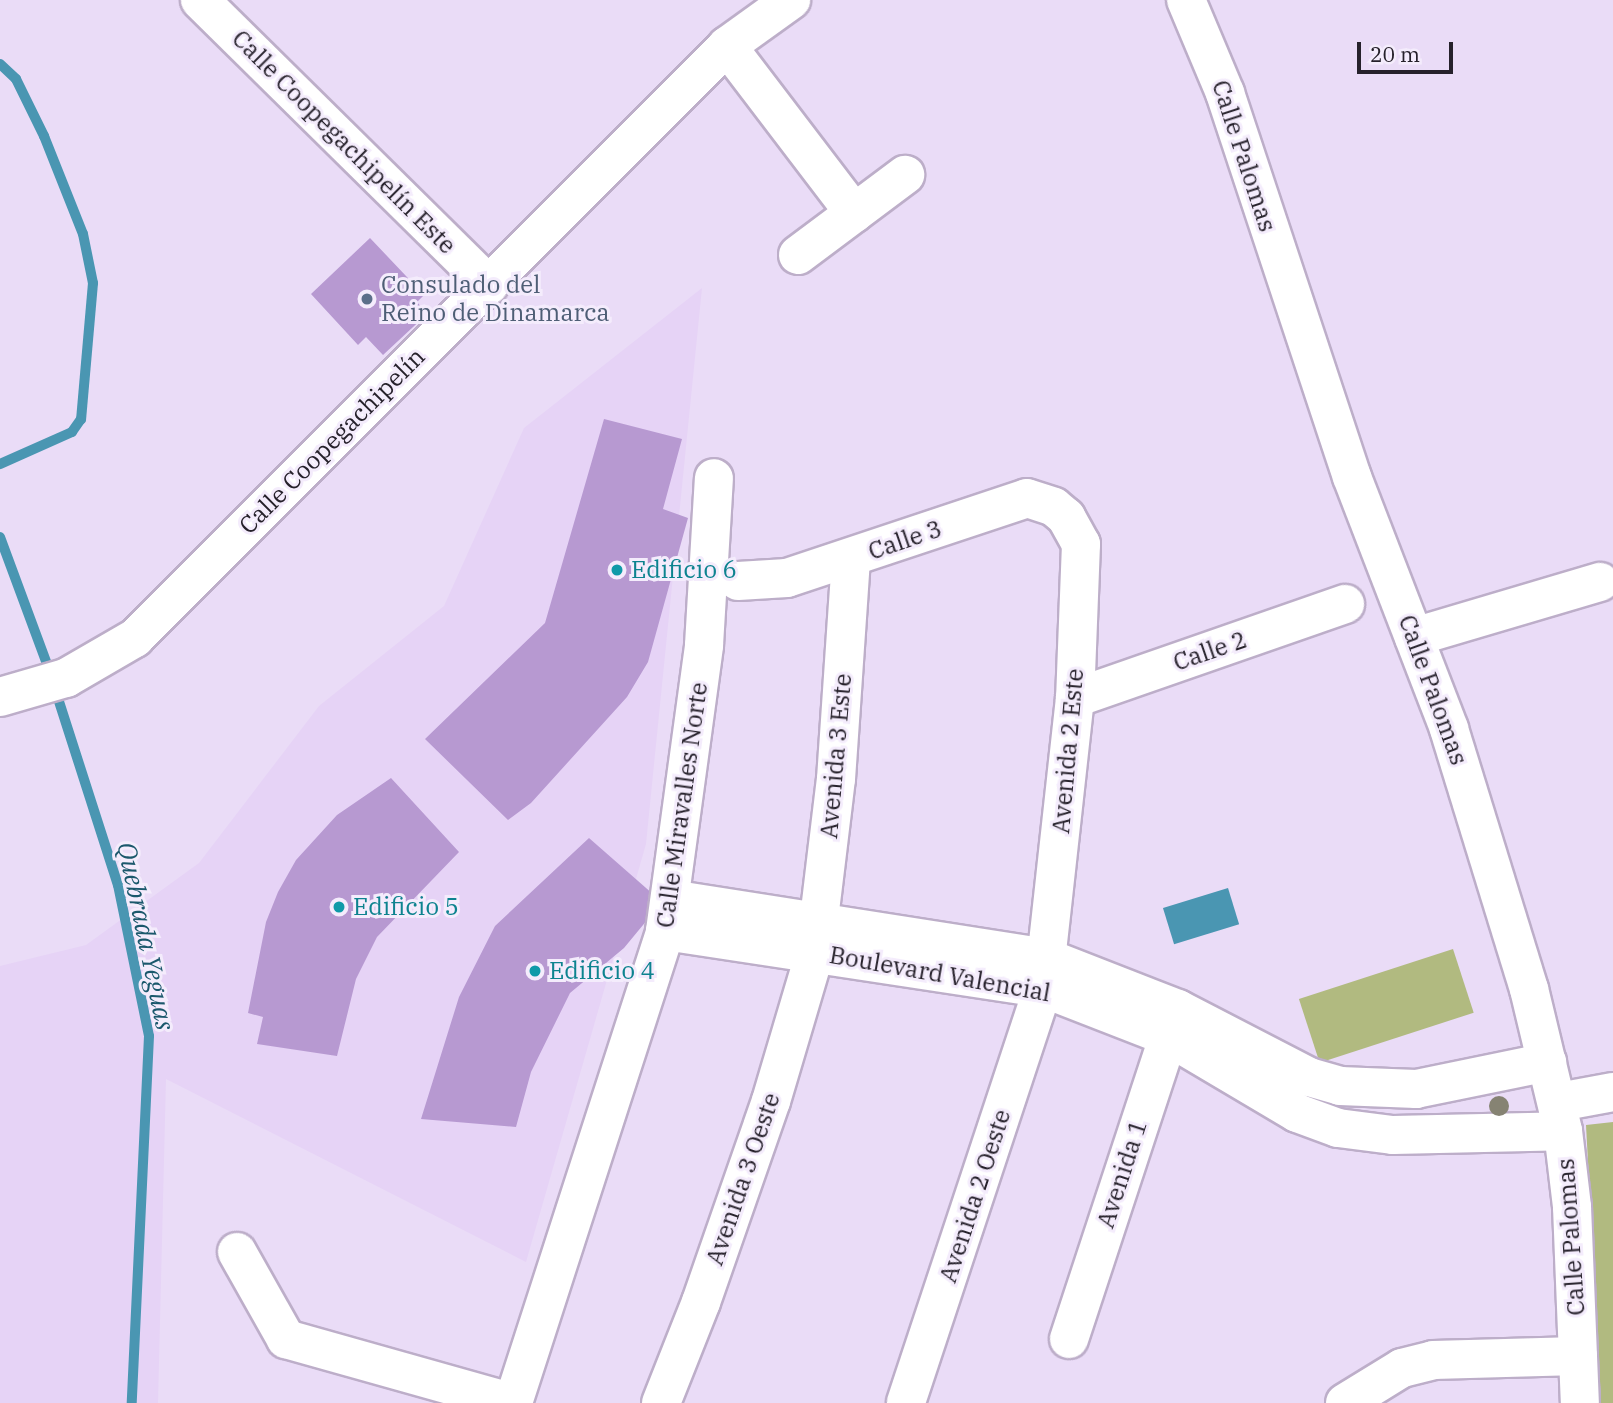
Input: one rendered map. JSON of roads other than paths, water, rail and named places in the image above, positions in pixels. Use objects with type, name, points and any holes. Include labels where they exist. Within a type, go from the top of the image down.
[{"type":"street","name":"Calle Coopegachipelín Este","points":[[200,0],[489,285]]},
{"type":"street","name":"Calle Coopegachipelín","points":[[0,697],[55,682],[135,638],[727,46],[791,0]]},
{"type":"street","name":"Calle Palomas","points":[[1186,0],[1225,93],[1301,332],[1449,729],[1497,880],[1561,1116],[1572,1207],[1580,1403]]},
{"type":"street","points":[[727,46],[855,213]]},
{"type":"street","points":[[798,255],[905,175]]},
{"type":"street","name":"Calle Miravalles Norte","points":[[513,1403],[668,915],[704,645],[714,478]]},
{"type":"street","name":"Calle 3","points":[[738,582],[787,578],[851,559],[1027,498],[1066,516]]},
{"type":"street","name":"Avenida 2 Este","points":[[1045,973],[1075,698],[1081,544],[1066,516]]},
{"type":"street","name":"Avenida 3 Este","points":[[818,937],[836,779],[851,559]]},
{"type":"street","points":[[1414,637],[1600,582]]},
{"type":"street","name":"Calle 2","points":[[1075,698],[1345,604]]},
{"type":"street","name":"Boulevard Valencial","points":[[668,915],[1045,973],[1309,1077],[1340,1086],[1416,1089],[1547,1062]]},
{"type":"street","name":"Avenida 3 Oeste","points":[[661,1403],[701,1302],[771,1101],[818,937]]},
{"type":"street","name":"Avenida 2 Oeste","points":[[905,1403],[1045,973]]},
{"type":"street","name":"Boulevard Valencial","points":[[1172,1023],[1297,1113],[1338,1128],[1393,1135],[1561,1116],[1613,1092]]},
{"type":"street","name":"Avenida 1","points":[[1069,1339],[1172,1023]]},
{"type":"street","points":[[237,1252],[286,1339],[513,1403]]},
{"type":"street","points":[[1345,1403],[1402,1368],[1433,1360],[1578,1356]]},
{"type":"water","points":[[1228,888],[1239,924],[1174,944],[1163,908]]},
{"type":"waterway","name":"Quebrada Yeguas","points":[[0,64],[16,79],[44,136],[83,234],[93,283],[81,419],[72,432],[0,464]]},
{"type":"waterway","name":"Quebrada Yeguas","points":[[0,537],[51,675]]},
{"type":"waterway","name":"Quebrada Yeguas","points":[[55,689],[118,885],[149,1036],[132,1403]]},
{"type":"place","name":"Consulado del Reino de Dinamarca","points":[[367,299]]},
{"type":"place","name":"Edificio 6","points":[[617,570]]},
{"type":"place","name":"Edificio 5","points":[[339,907]]},
{"type":"place","name":"Edificio 4","points":[[535,971]]}]
